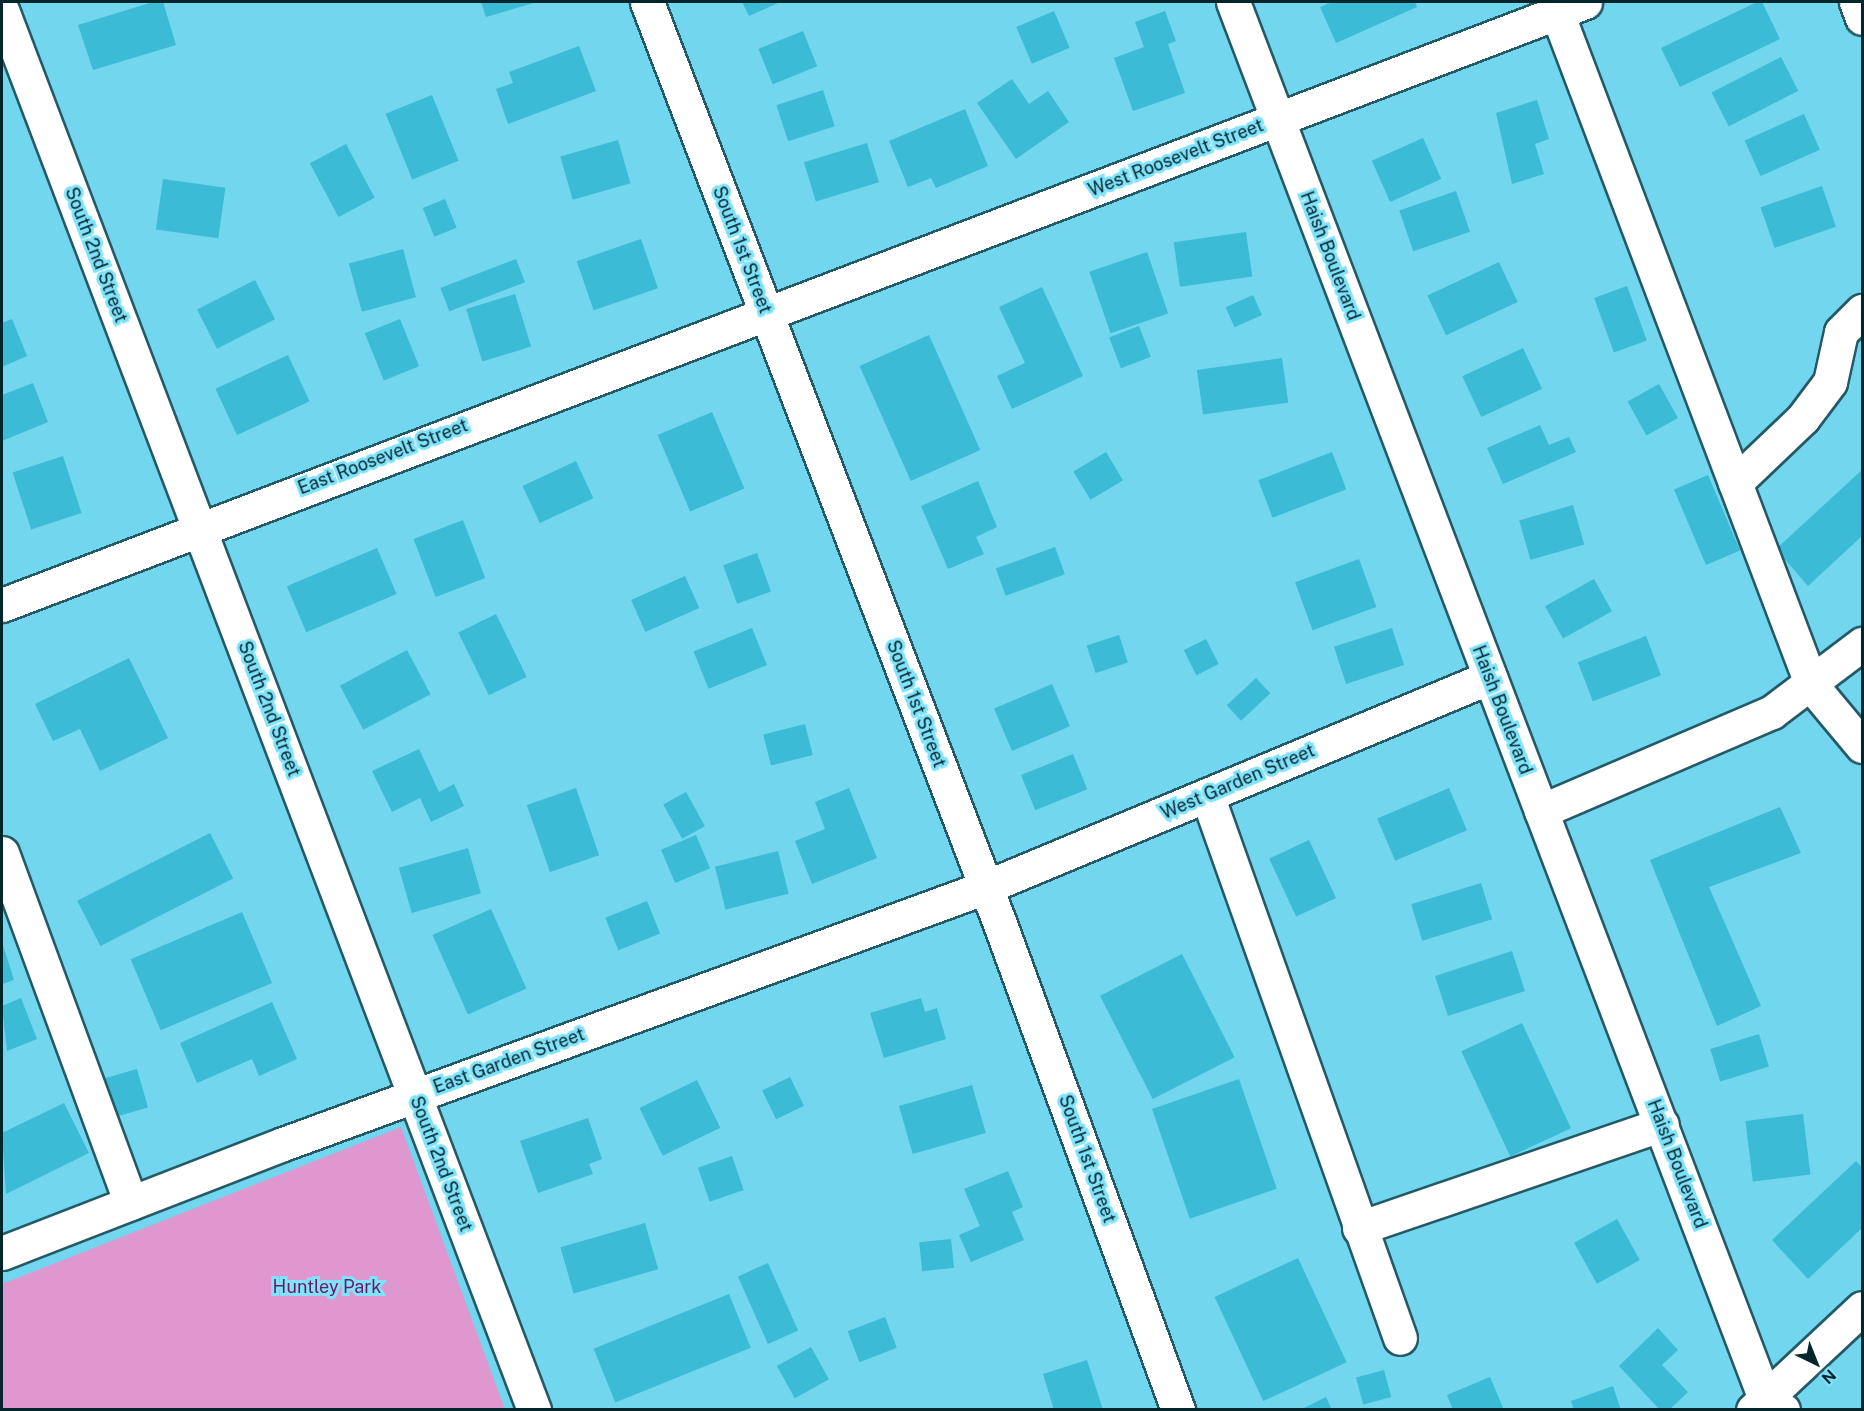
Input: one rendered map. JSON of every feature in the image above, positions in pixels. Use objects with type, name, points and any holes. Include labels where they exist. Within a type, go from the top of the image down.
[{"type":"street","name":"South 1st Street","points":[[647,2],[986,887],[1178,1410]]},
{"type":"street","name":"Haish Boulevard","points":[[1233,2],[1540,811],[1662,1124],[1767,1406]]},
{"type":"street","points":[[1856,2],[1863,18]]},
{"type":"street","name":"West Roosevelt Street","points":[[767,314],[1278,119],[1565,5]]},
{"type":"street","points":[[1565,5],[1735,483],[1812,686],[1863,746]]},
{"type":"street","name":"South 2nd Street","points":[[2,10],[534,1410]]},
{"type":"street","points":[[1735,483],[1803,418],[1830,382],[1841,332],[1863,311]]},
{"type":"street","name":"East Roosevelt Street","points":[[2,604],[200,526],[767,314]]},
{"type":"street","points":[[1540,811],[1772,712],[1812,686],[1863,644]]},
{"type":"street","name":"West Garden Street","points":[[986,887],[1490,677]]},
{"type":"street","points":[[1207,795],[1400,1338]]},
{"type":"street","points":[[2,853],[131,1203]]},
{"type":"street","name":"East Garden Street","points":[[2,1253],[415,1096],[986,887]]},
{"type":"street","points":[[1359,1228],[1662,1124]]},
{"type":"street","points":[[1767,1406],[1863,1308]]},
{"type":"green space","name":"Huntley Park","points":[[401,1127],[505,1409],[2,1409],[2,1284]]},
{"type":"building","points":[[153,2],[163,2],[176,45],[93,70],[78,25]]},
{"type":"building","points":[[481,2],[537,2],[486,17]]},
{"type":"building","points":[[742,2],[780,2],[749,16]]},
{"type":"building","points":[[1332,2],[1415,2],[1417,7],[1336,43],[1320,7]]},
{"type":"building","points":[[1757,2],[1762,2],[1780,39],[1680,87],[1661,48]]},
{"type":"building","points":[[1054,11],[1070,48],[1032,64],[1016,27]]},
{"type":"building","points":[[1165,11],[1176,41],[1168,44],[1185,93],[1133,111],[1114,58],[1144,47],[1135,22]]},
{"type":"building","points":[[803,31],[817,66],[773,84],[758,49]]},
{"type":"building","points":[[579,46],[596,91],[508,124],[496,89],[513,83],[509,72]]},
{"type":"building","points":[[1781,57],[1798,91],[1729,126],[1712,92]]},
{"type":"building","points":[[1012,79],[1029,104],[1048,91],[1069,122],[1016,159],[977,103]]},
{"type":"building","points":[[823,90],[835,126],[788,141],[776,105]]},
{"type":"building","points":[[432,95],[459,161],[412,180],[386,114]]},
{"type":"building","points":[[1537,100],[1549,139],[1535,144],[1544,174],[1512,184],[1496,113]]},
{"type":"building","points":[[965,109],[988,166],[936,188],[931,178],[908,187],[889,141]]},
{"type":"building","points":[[1804,114],[1820,150],[1760,176],[1745,140]]},
{"type":"building","points":[[1423,138],[1441,179],[1390,202],[1372,161]]},
{"type":"building","points":[[618,140],[630,183],[573,200],[560,157]]},
{"type":"building","points":[[867,143],[879,182],[816,202],[804,162]]},
{"type":"building","points":[[346,144],[375,198],[338,217],[310,163]]},
{"type":"building","points":[[163,179],[225,188],[218,238],[156,230]]},
{"type":"building","points":[[1822,186],[1836,227],[1775,248],[1761,207]]},
{"type":"building","points":[[1456,191],[1470,232],[1413,251],[1399,211]]},
{"type":"building","points":[[445,199],[457,228],[434,237],[423,208]]},
{"type":"building","points":[[1246,232],[1252,277],[1180,287],[1174,242]]},
{"type":"building","points":[[641,239],[658,288],[594,310],[577,261]]},
{"type":"building","points":[[403,249],[416,297],[362,312],[349,263]]},
{"type":"building","points":[[1147,252],[1168,313],[1110,333],[1089,272]]},
{"type":"building","points":[[516,259],[525,282],[449,311],[440,288]]},
{"type":"building","points":[[1499,262],[1518,302],[1446,335],[1427,295]]},
{"type":"building","points":[[255,280],[275,319],[217,349],[197,310]]},
{"type":"building","points":[[1627,286],[1647,341],[1614,352],[1594,298]]},
{"type":"building","points":[[1042,287],[1083,376],[1012,409],[997,376],[1025,363],[999,307]]},
{"type":"building","points":[[515,294],[531,347],[482,362],[466,309]]},
{"type":"building","points":[[1253,295],[1262,315],[1235,327],[1226,307]]},
{"type":"building","points":[[12,319],[27,356],[2,367],[2,323]]},
{"type":"building","points":[[400,319],[419,366],[384,381],[365,333]]},
{"type":"building","points":[[1139,326],[1151,357],[1121,368],[1109,337]]},
{"type":"building","points":[[929,335],[980,450],[911,481],[860,366]]},
{"type":"building","points":[[1523,348],[1542,389],[1481,417],[1462,376]]},
{"type":"building","points":[[288,355],[310,401],[237,435],[215,389]]},
{"type":"building","points":[[1282,358],[1288,403],[1203,415],[1197,370]]},
{"type":"building","points":[[33,383],[48,422],[2,441],[2,395]]},
{"type":"building","points":[[1659,384],[1678,418],[1646,436],[1628,401]]},
{"type":"building","points":[[712,412],[744,488],[690,511],[658,435]]},
{"type":"building","points":[[1540,425],[1549,445],[1569,437],[1576,452],[1503,484],[1487,448]]},
{"type":"building","points":[[1106,452],[1123,480],[1090,500],[1073,472]]},
{"type":"building","points":[[1332,452],[1346,489],[1273,518],[1258,480]]},
{"type":"building","points":[[63,456],[82,513],[31,529],[13,472]]},
{"type":"building","points":[[576,461],[593,498],[540,523],[523,486]]},
{"type":"building","points":[[1862,470],[1862,536],[1808,586],[1776,549]]},
{"type":"building","points":[[1708,475],[1740,550],[1706,565],[1674,489]]},
{"type":"building","points":[[978,481],[997,527],[976,537],[984,554],[948,569],[921,506]]},
{"type":"building","points":[[1573,505],[1584,544],[1530,560],[1519,520]]},
{"type":"building","points":[[463,520],[485,578],[436,597],[414,539]]},
{"type":"building","points":[[1055,547],[1065,574],[1006,596],[996,569]]},
{"type":"building","points":[[377,548],[397,594],[306,632],[287,586]]},
{"type":"building","points":[[757,553],[771,592],[737,604],[723,565]]},
{"type":"building","points":[[1359,559],[1376,607],[1313,630],[1295,582]]},
{"type":"building","points":[[685,576],[699,608],[645,632],[631,600]]},
{"type":"building","points":[[1594,579],[1612,611],[1563,639],[1545,606]]},
{"type":"building","points":[[496,614],[527,677],[489,695],[458,632]]},
{"type":"building","points":[[752,628],[767,665],[709,689],[694,652]]},
{"type":"building","points":[[1392,628],[1404,665],[1346,684],[1334,647]]},
{"type":"building","points":[[1119,635],[1128,663],[1096,673],[1087,646]]},
{"type":"building","points":[[1646,636],[1661,675],[1593,701],[1578,662]]},
{"type":"building","points":[[1206,639],[1219,664],[1196,675],[1184,650]]},
{"type":"building","points":[[407,650],[430,694],[363,730],[340,686]]},
{"type":"building","points":[[129,658],[168,738],[100,771],[80,729],[53,741],[35,704]]},
{"type":"building","points":[[1256,678],[1270,693],[1241,721],[1227,705]]},
{"type":"building","points":[[1052,684],[1070,726],[1012,751],[994,709]]},
{"type":"building","points":[[805,724],[813,755],[771,765],[763,734]]},
{"type":"building","points":[[419,749],[439,792],[454,784],[464,806],[431,822],[420,798],[392,812],[372,771]]},
{"type":"building","points":[[1073,754],[1087,789],[1035,810],[1021,775]]},
{"type":"building","points":[[576,788],[599,855],[550,872],[527,805]]},
{"type":"building","points":[[849,788],[877,858],[812,884],[795,841],[825,829],[815,802]]},
{"type":"building","points":[[1449,788],[1467,830],[1395,861],[1377,818]]},
{"type":"building","points":[[686,792],[705,826],[682,839],[663,805]]},
{"type":"building","points":[[1780,807],[1801,853],[1709,887],[1761,1006],[1717,1026],[1650,860]]},
{"type":"building","points":[[210,833],[233,878],[100,946],[77,901]]},
{"type":"building","points":[[696,835],[710,868],[675,883],[661,850]]},
{"type":"building","points":[[1309,840],[1336,898],[1296,917],[1269,859]]},
{"type":"building","points":[[468,848],[481,893],[412,913],[399,868]]},
{"type":"building","points":[[778,851],[789,894],[726,909],[715,867]]},
{"type":"building","points":[[1481,883],[1492,919],[1422,941],[1411,904]]},
{"type":"building","points":[[647,901],[660,933],[618,950],[605,918]]},
{"type":"building","points":[[491,909],[526,988],[468,1015],[433,935]]},
{"type":"building","points":[[242,912],[272,983],[161,1030],[131,959]]},
{"type":"building","points":[[2,942],[14,980],[2,984]]},
{"type":"building","points":[[1512,951],[1525,991],[1448,1016],[1435,976]]},
{"type":"building","points":[[1182,954],[1235,1057],[1153,1099],[1100,996]]},
{"type":"building","points":[[21,998],[37,1039],[7,1051],[2,1006]]},
{"type":"building","points":[[921,998],[925,1012],[937,1008],[946,1039],[884,1058],[870,1013]]},
{"type":"building","points":[[272,1002],[297,1059],[259,1076],[252,1059],[197,1083],[180,1043]]},
{"type":"building","points":[[1522,1023],[1571,1128],[1510,1156],[1461,1051]]},
{"type":"building","points":[[1759,1034],[1769,1067],[1720,1081],[1710,1049]]},
{"type":"building","points":[[137,1069],[148,1107],[111,1118],[100,1080]]},
{"type":"building","points":[[790,1077],[804,1106],[776,1119],[762,1091]]},
{"type":"building","points":[[1239,1079],[1277,1189],[1190,1219],[1152,1109]]},
{"type":"building","points":[[697,1080],[720,1128],[663,1156],[639,1108]]},
{"type":"building","points":[[972,1085],[986,1133],[913,1154],[899,1106]]},
{"type":"building","points":[[64,1103],[89,1153],[6,1194],[2,1133]]},
{"type":"building","points":[[1803,1114],[1810,1175],[1753,1182],[1745,1121]]},
{"type":"building","points":[[588,1118],[602,1159],[589,1164],[593,1174],[538,1193],[520,1141]]},
{"type":"building","points":[[732,1156],[744,1190],[710,1202],[698,1168]]},
{"type":"building","points":[[1856,1161],[1862,1167],[1862,1228],[1808,1279],[1772,1240]]},
{"type":"building","points":[[1008,1171],[1023,1207],[1012,1212],[1024,1240],[971,1262],[959,1235],[980,1226],[964,1189]]},
{"type":"building","points":[[1617,1219],[1640,1260],[1597,1284],[1574,1243]]},
{"type":"building","points":[[645,1223],[658,1269],[574,1293],[560,1247]]},
{"type":"building","points":[[951,1239],[954,1268],[922,1271],[919,1242]]},
{"type":"building","points":[[1298,1258],[1347,1362],[1263,1401],[1215,1297]]},
{"type":"building","points":[[768,1263],[798,1331],[768,1344],[738,1276]]},
{"type":"building","points":[[729,1294],[751,1348],[615,1402],[594,1349]]},
{"type":"building","points":[[885,1317],[897,1348],[859,1362],[848,1331]]},
{"type":"building","points":[[1658,1328],[1678,1350],[1662,1365],[1688,1392],[1669,1410],[1660,1410],[1619,1366]]},
{"type":"building","points":[[811,1347],[829,1379],[795,1398],[777,1366]]},
{"type":"building","points":[[1087,1360],[1103,1410],[1054,1410],[1043,1374]]},
{"type":"building","points":[[1384,1370],[1391,1397],[1363,1405],[1356,1378]]},
{"type":"building","points":[[1490,1377],[1504,1410],[1453,1410],[1447,1395]]},
{"type":"building","points":[[1613,1386],[1621,1410],[1574,1410],[1571,1401]]},
{"type":"building","points":[[1326,1397],[1332,1410],[1300,1410]]}]
